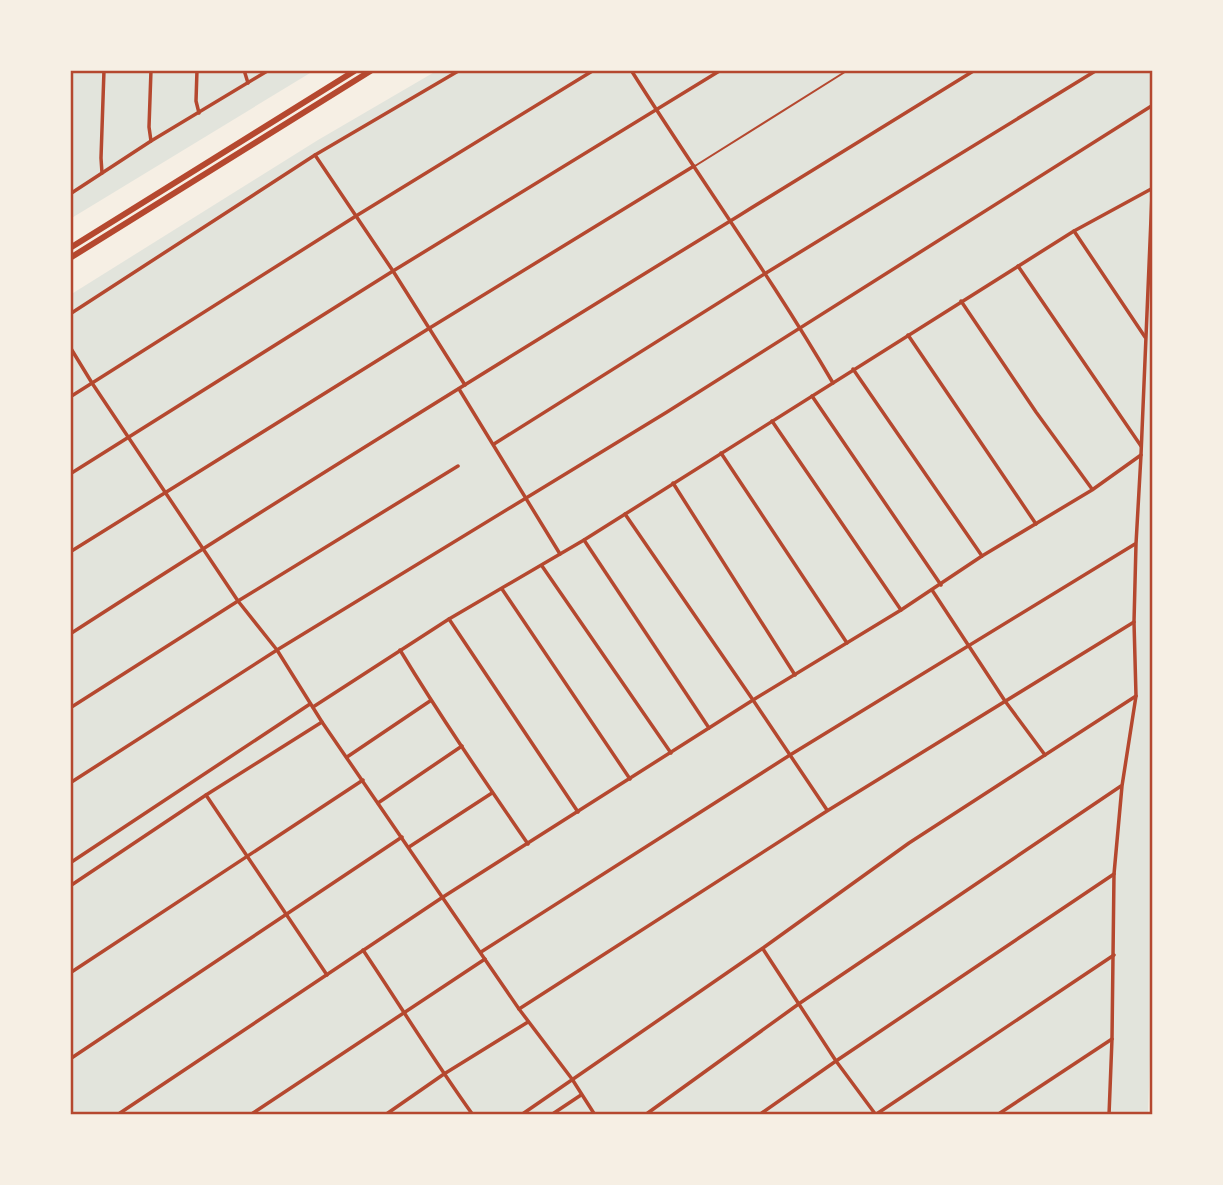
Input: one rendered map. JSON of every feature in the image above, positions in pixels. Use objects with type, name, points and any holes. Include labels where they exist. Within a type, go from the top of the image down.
[{"type":"highway","points":[[70,248],[356,70]]},
{"type":"highway","points":[[70,258],[372,70]]},
{"type":"street","points":[[102,173],[100,158],[104,70]]},
{"type":"street","points":[[151,70],[151,141]]},
{"type":"street","points":[[197,70],[196,102],[199,113]]},
{"type":"street","points":[[244,70],[248,83]]},
{"type":"street","points":[[70,194],[151,141],[269,70]]},
{"type":"street","points":[[70,314],[315,155],[460,70]]},
{"type":"street","points":[[70,397],[356,216],[594,70]]},
{"type":"street","points":[[631,70],[766,273],[833,383]]},
{"type":"street","points":[[70,474],[393,271],[721,70]]},
{"type":"street","points":[[70,634],[597,302],[975,70]]},
{"type":"street","points":[[494,444],[1097,70]]},
{"type":"street","points":[[70,783],[277,650],[667,412],[1153,105]]},
{"type":"street","points":[[315,155],[465,385]]},
{"type":"street","points":[[70,552],[694,166]]},
{"type":"street","points":[[1108,1114],[1112,1039],[1114,874],[1122,786],[1136,696],[1136,544],[1153,171]]},
{"type":"street","points":[[70,863],[400,650],[560,555],[1074,231],[1153,188]]},
{"type":"street","points":[[1074,231],[1146,338]]},
{"type":"street","points":[[1018,266],[1141,446]]},
{"type":"street","points":[[961,301],[1092,490]]},
{"type":"street","points":[[908,335],[1036,524]]},
{"type":"street","points":[[70,347],[239,601],[277,650],[322,722],[595,1115]]},
{"type":"street","points":[[853,369],[982,556]]},
{"type":"street","points":[[459,389],[560,555]]},
{"type":"street","points":[[812,396],[941,585]]},
{"type":"street","points":[[772,421],[901,610]]},
{"type":"street","points":[[721,453],[848,643]]},
{"type":"street","points":[[117,1115],[443,897],[753,700],[941,585],[982,556],[1092,490],[1141,455]]},
{"type":"street","points":[[70,708],[458,466]]},
{"type":"street","points":[[673,483],[795,675]]},
{"type":"street","points":[[625,514],[827,811]]},
{"type":"street","points":[[584,540],[709,728]]},
{"type":"street","points":[[481,952],[790,755],[1136,544]]},
{"type":"street","points":[[542,566],[671,753]]},
{"type":"street","points":[[502,589],[630,779]]},
{"type":"street","points":[[932,590],[1005,701],[1045,755]]},
{"type":"street","points":[[449,620],[578,812]]},
{"type":"street","points":[[519,1009],[827,811],[1134,622]]},
{"type":"street","points":[[400,650],[430,701],[528,844]]},
{"type":"street","points":[[521,1115],[763,948],[909,843],[1136,696]]},
{"type":"street","points":[[347,757],[430,701]]},
{"type":"street","points":[[70,886],[206,794],[322,722]]},
{"type":"street","points":[[378,803],[463,746]]},
{"type":"street","points":[[70,973],[363,779]]},
{"type":"street","points":[[645,1115],[800,1003],[1122,786]]},
{"type":"street","points":[[409,847],[493,793]]},
{"type":"street","points":[[206,794],[327,975]]},
{"type":"street","points":[[70,1059],[402,837]]},
{"type":"street","points":[[759,1115],[1114,874]]},
{"type":"street","points":[[763,948],[836,1061],[875,1115],[1114,956]]},
{"type":"street","points":[[363,950],[473,1115]]},
{"type":"street","points":[[250,1115],[485,959]]},
{"type":"street","points":[[385,1115],[444,1074],[528,1022]]},
{"type":"street","points":[[997,1115],[1112,1039]]},
{"type":"street","points":[[551,1115],[581,1094]]},
{"type":"lane","points":[[694,166],[848,70]]},
{"type":"shaded area","points":[[70,70],[315,70],[70,219]]},
{"type":"shaded area","points":[[438,70],[1153,70],[1153,967],[1148,1115],[70,1115],[70,295],[318,140]]}]
